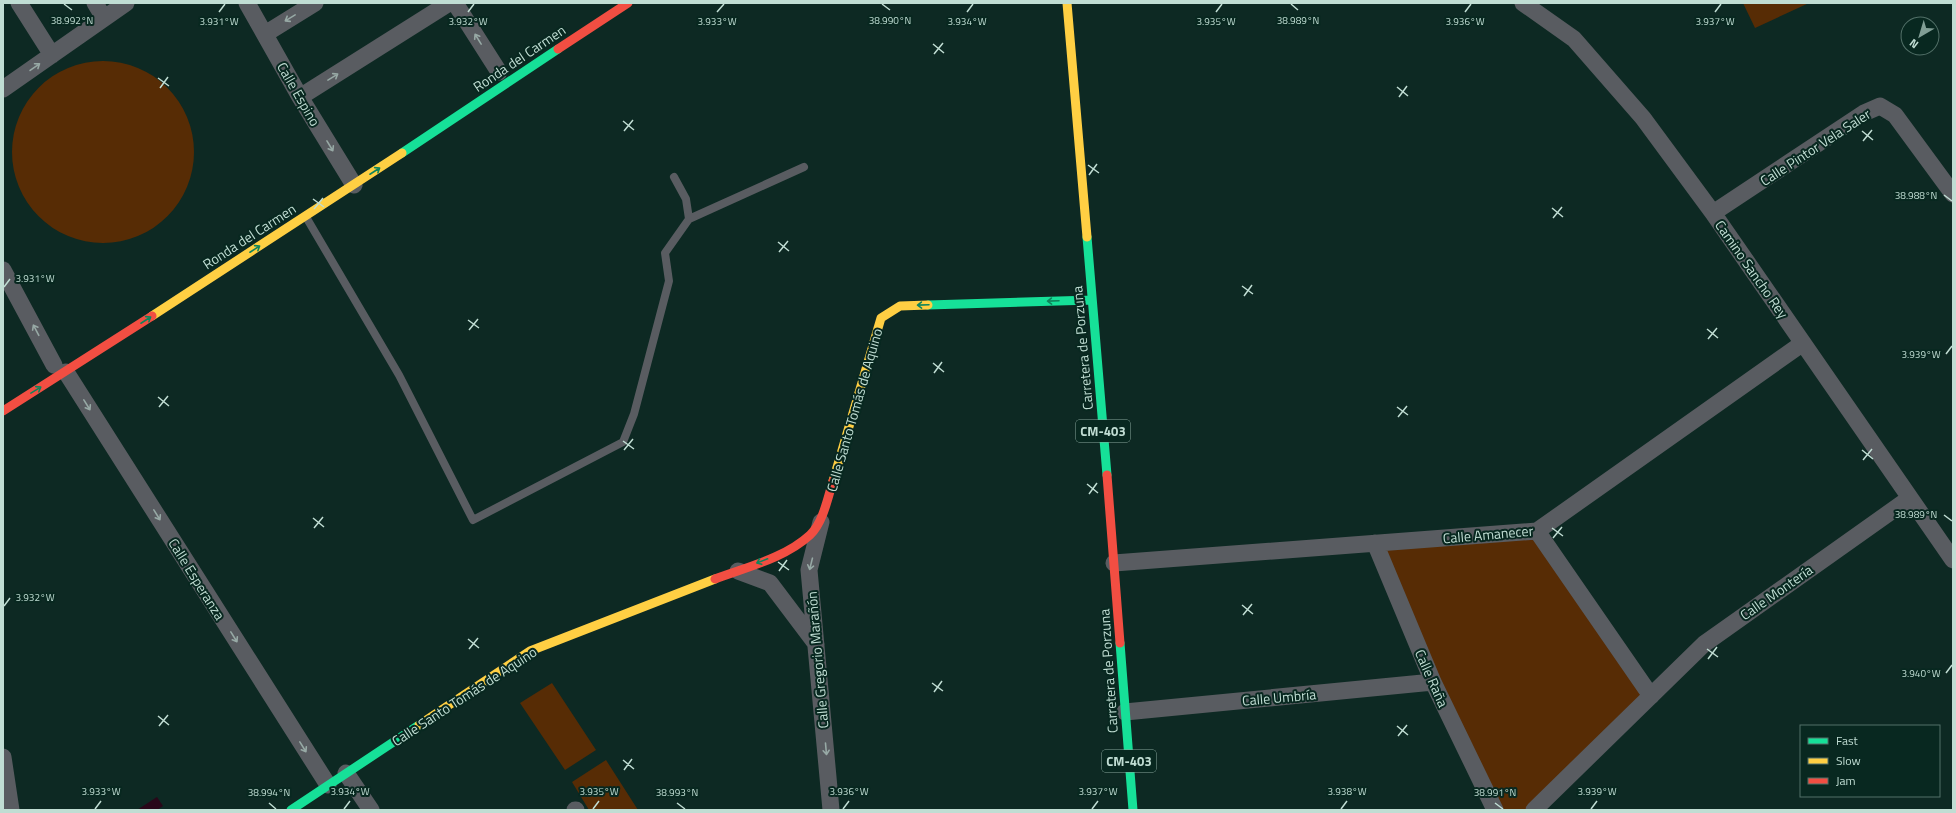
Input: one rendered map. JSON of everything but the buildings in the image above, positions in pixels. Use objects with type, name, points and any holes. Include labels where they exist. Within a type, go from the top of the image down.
[{"type":"main road","name":"Ronda del Carmen","points":[[3,411],[57,367],[305,216],[348,175],[628,3]]},
{"type":"main road","name":"Carretera de Porzuna","points":[[1067,3],[1133,810]]},
{"type":"main road","name":"Calle Santo Tomás de Aquino","points":[[291,810],[530,650],[781,554],[811,534],[824,512],[882,318],[900,306],[1092,300]]},
{"type":"street","points":[[19,3],[52,55]]},
{"type":"street","points":[[94,3],[104,18]]},
{"type":"street","points":[[3,89],[126,3]]},
{"type":"street","name":"Calle Espino","points":[[247,3],[300,98],[348,175]]},
{"type":"street","points":[[264,34],[315,3]]},
{"type":"street","points":[[300,98],[449,3]]},
{"type":"street","points":[[455,3],[499,73]]},
{"type":"street","name":"Camino Sancho Rey","points":[[1523,3],[1574,39],[1643,118],[1713,213],[1910,498],[1951,554]]},
{"type":"street","name":"Calle Pintor Vela Saler","points":[[1713,213],[1864,113],[1880,106],[1895,115],[1953,194]]},
{"type":"street","name":"Calle Esperanza","points":[[3,270],[57,367],[328,785]]},
{"type":"street","name":"Calle Amanecer","points":[[1114,563],[1537,531],[1803,343]]},
{"type":"street","name":"Calle Montería","points":[[1534,810],[1704,644],[1910,498]]},
{"type":"street","name":"Calle Gregorio Marañón","points":[[824,512],[809,570],[831,810]]},
{"type":"street","points":[[1537,531],[1651,696]]},
{"type":"street","name":"Calle Raña","points":[[1375,543],[1433,682],[1495,810]]},
{"type":"street","points":[[738,570],[770,583],[816,644]]},
{"type":"street","name":"Calle Umbría","points":[[1126,712],[1433,682]]},
{"type":"street","points":[[3,757],[11,810]]},
{"type":"street","points":[[346,773],[371,810]]},
{"type":"lane","points":[[305,216],[399,375],[473,520],[623,442],[634,414],[669,281],[665,252],[688,219],[804,167]]},
{"type":"lane","points":[[674,177],[686,199],[688,219]]},
{"type":"shaded area","points":[[1743,3],[1809,3],[1755,28]]},
{"type":"shaded area","points":[[112,61],[121,62],[138,68],[154,76],[168,87],[179,101],[187,117],[193,134],[193,170],[187,187],[179,203],[168,217],[154,228],[121,242],[94,243],[85,242],[68,236],[52,228],[32,210],[19,187],[13,170],[12,143],[13,134],[19,117],[27,101],[45,81],[68,68],[85,62]]},
{"type":"shaded area","points":[[1537,531],[1651,696],[1534,810],[1496,810],[1375,543]]},
{"type":"shaded area","points":[[552,683],[596,750],[565,770],[520,703]]},
{"type":"shaded area","points":[[606,760],[638,810],[589,810],[572,782]]},
{"type":"shaded area","points":[[157,797],[163,806],[157,810],[137,810]]},
{"type":"traffic: fast","points":[[402,153],[558,49]]},
{"type":"traffic: fast","points":[[1087,237],[1107,475]]},
{"type":"traffic: fast","points":[[928,305],[1092,300]]},
{"type":"traffic: fast","points":[[1120,643],[1133,810]]},
{"type":"traffic: fast","points":[[291,810],[419,725]]},
{"type":"traffic: slow","points":[[1067,3],[1087,237]]},
{"type":"traffic: slow","points":[[152,316],[402,153]]},
{"type":"traffic: slow","points":[[833,481],[881,318],[900,306],[928,305]]},
{"type":"traffic: slow","points":[[419,725],[530,651],[715,579]]},
{"type":"traffic: jam","points":[[558,49],[628,3]]},
{"type":"traffic: jam","points":[[3,411],[152,316]]},
{"type":"traffic: jam","points":[[1107,475],[1120,643]]},
{"type":"traffic: jam","points":[[715,579],[777,556],[789,550],[810,535],[815,530],[822,517],[833,481]]}]
